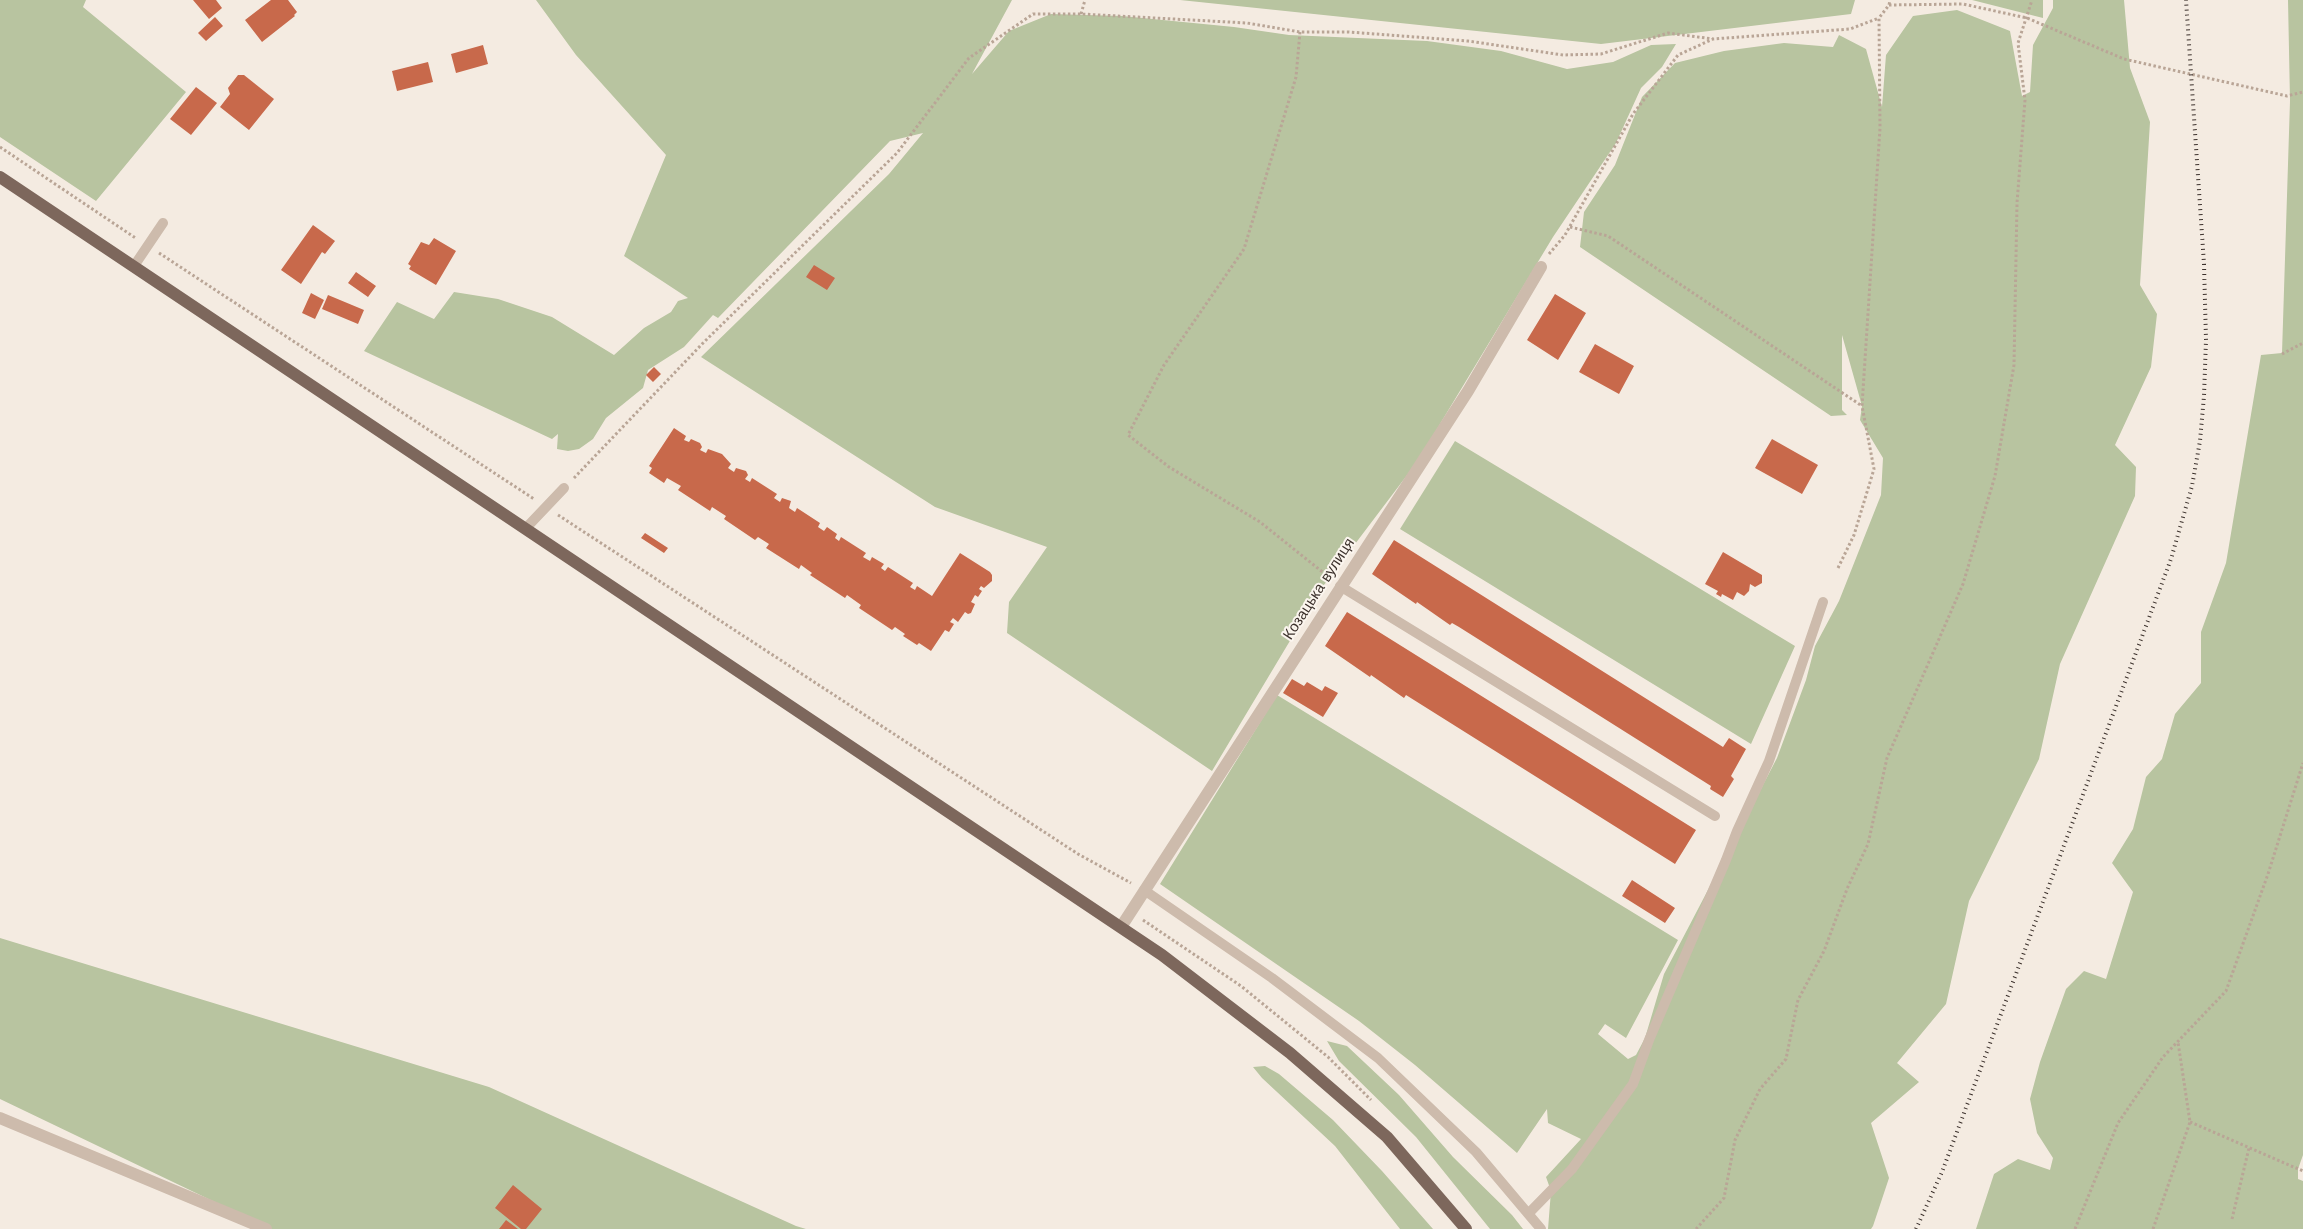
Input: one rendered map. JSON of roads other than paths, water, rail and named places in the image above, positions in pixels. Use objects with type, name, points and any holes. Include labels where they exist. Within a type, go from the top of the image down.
[{"type":"main road","points":[[0,177],[1162,955],[1290,1053],[1387,1137],[1466,1229]]},
{"type":"street","name":"Козацька вулиця","points":[[1121,927],[1468,391],[1541,267]]},
{"type":"street","points":[[0,1118],[266,1229]]},
{"type":"lane","points":[[134,266],[163,223]]},
{"type":"lane","points":[[526,528],[564,488]]},
{"type":"lane","points":[[1340,586],[1714,816]]},
{"type":"lane","points":[[1529,1213],[1572,1169],[1633,1084],[1649,1040],[1737,831],[1769,761],[1823,602]]},
{"type":"lane","points":[[1144,890],[1272,978],[1378,1058],[1476,1152],[1541,1229]]},
{"type":"railway","points":[[1916,1229],[1942,1172],[2171,559],[2192,486],[2200,441],[2206,340],[2204,264],[2186,0]]}]
